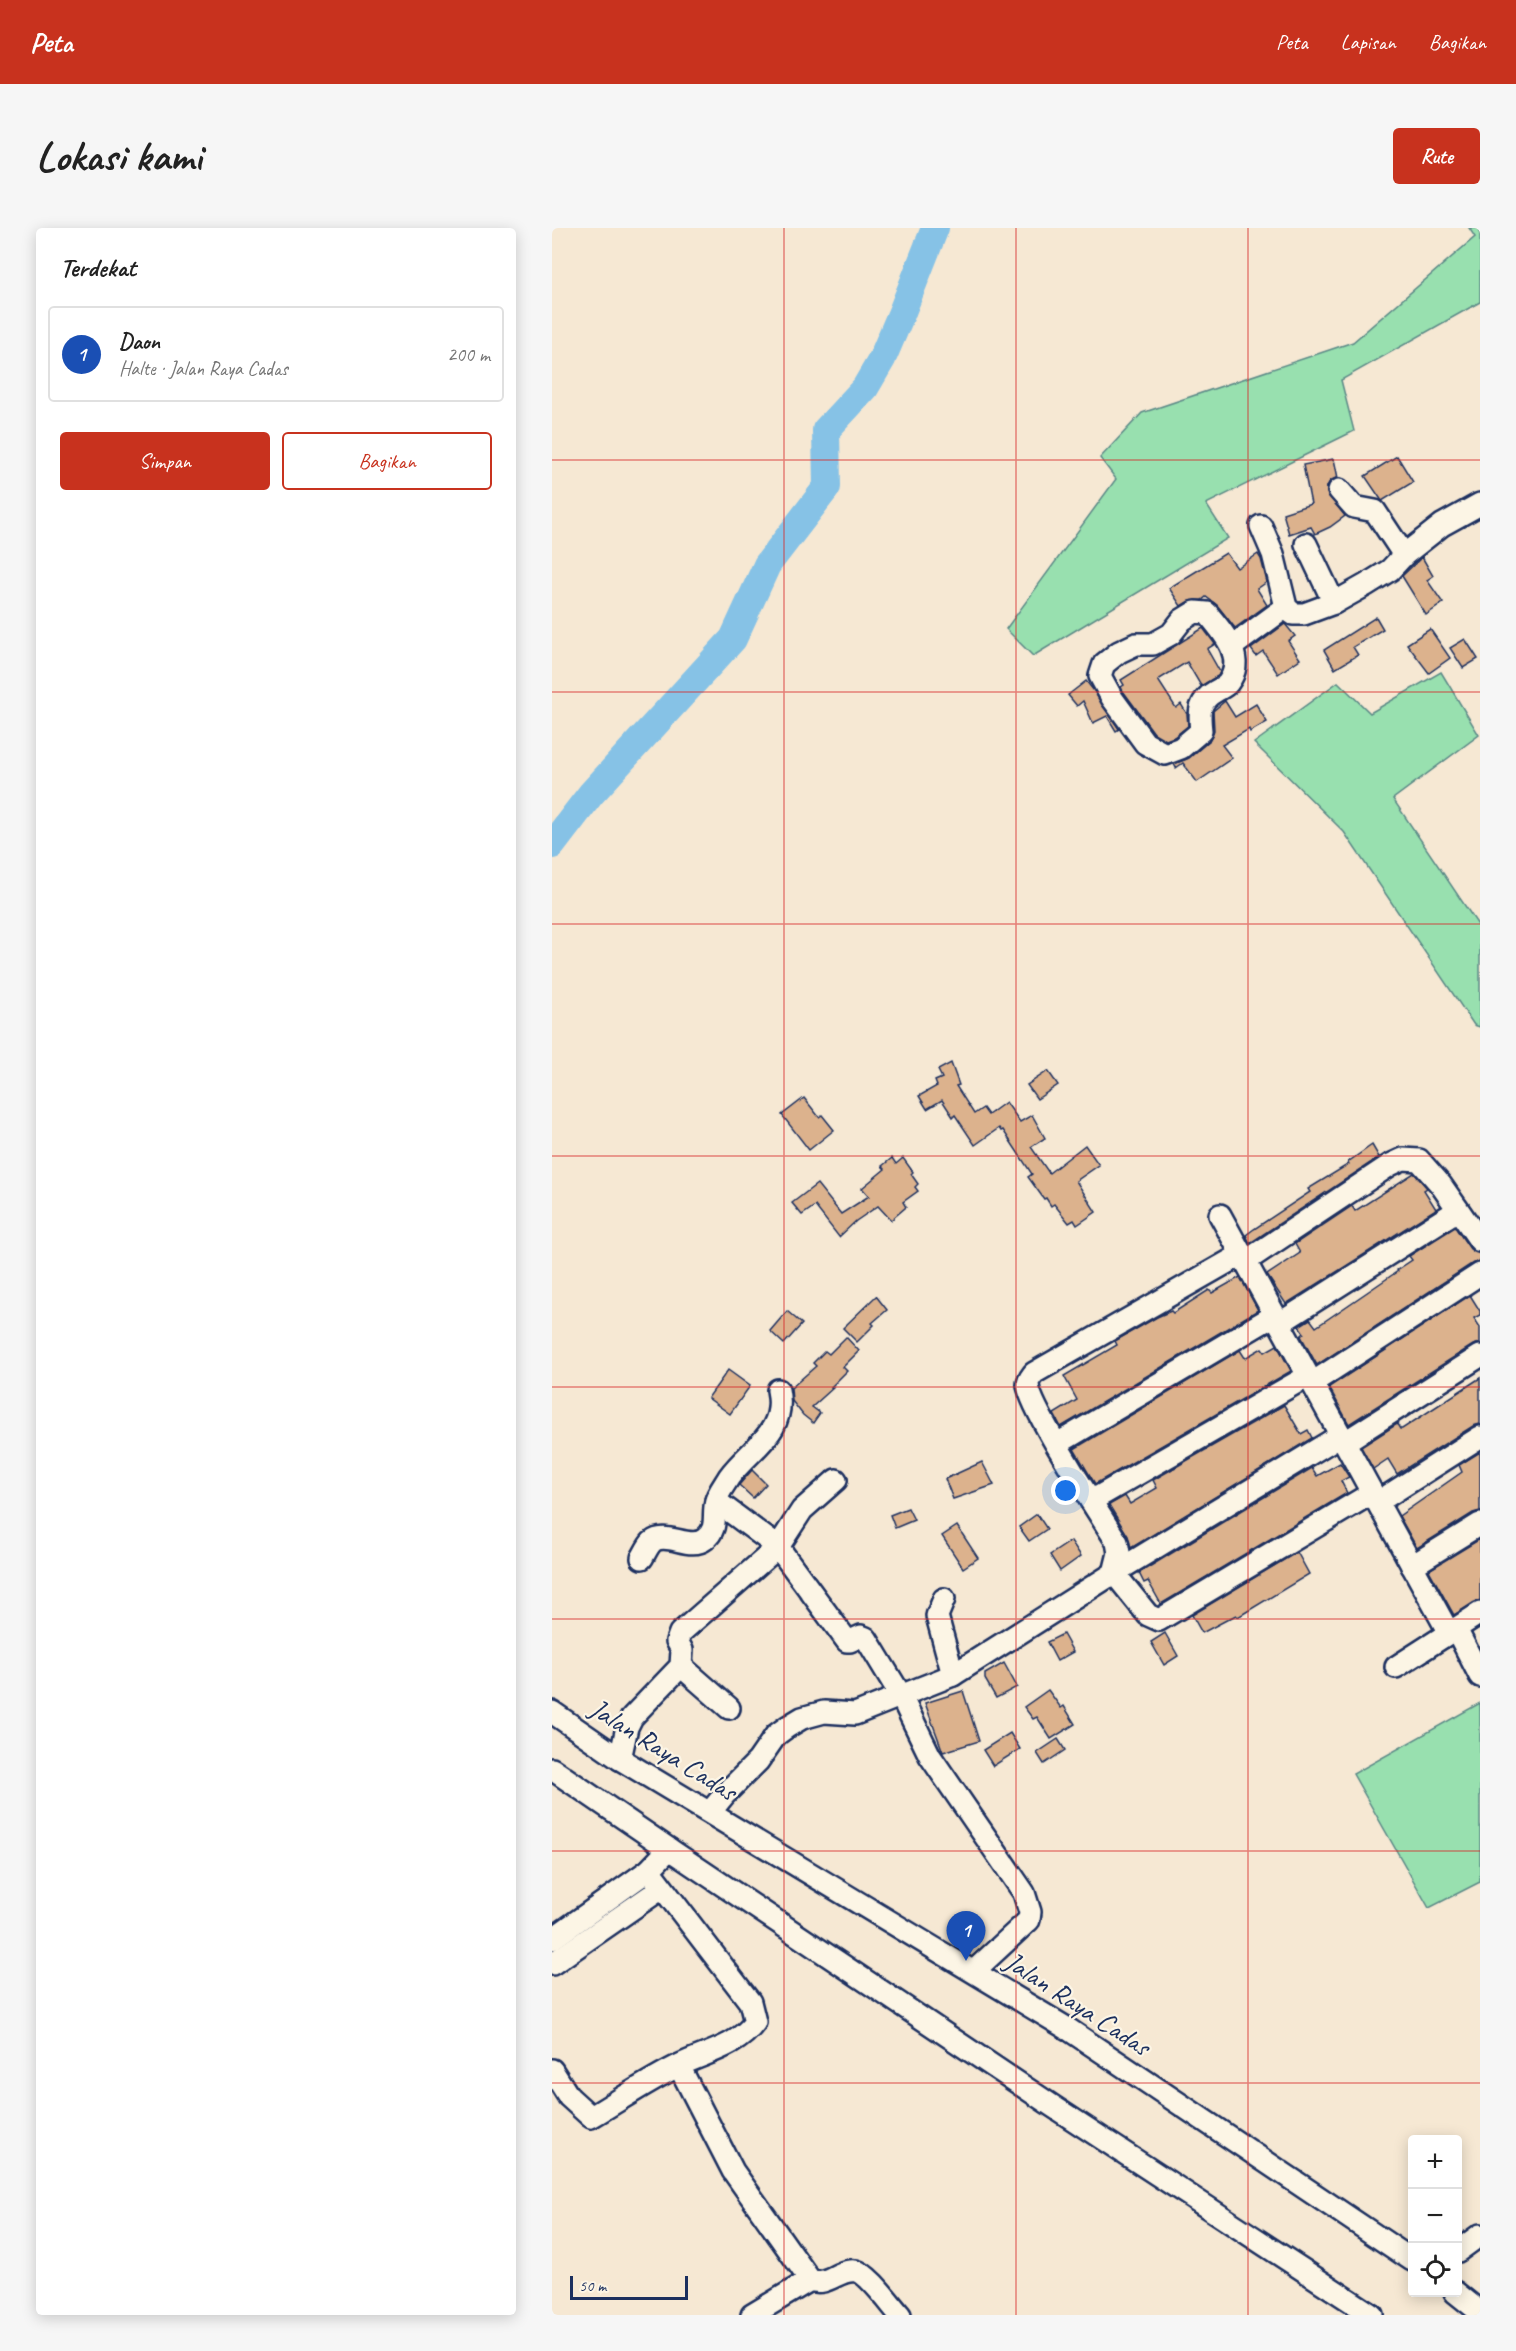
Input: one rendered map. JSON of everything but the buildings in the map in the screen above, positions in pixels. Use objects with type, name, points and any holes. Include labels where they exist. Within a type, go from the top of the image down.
[{"type":"street","points":[[1339,490],[1354,507],[1375,511],[1404,555]]},
{"type":"street","points":[[1260,526],[1273,554],[1286,607],[1293,614],[1304,614],[1334,603],[1390,570],[1404,555],[1442,525],[1480,504]]},
{"type":"street","points":[[1306,544],[1334,603]]},
{"type":"street","points":[[1233,646],[1286,607]]},
{"type":"street","points":[[1195,612],[1207,613],[1233,646],[1235,666],[1227,684],[1206,696],[1198,713],[1201,731],[1181,748],[1165,754],[1145,743],[1112,698],[1100,676],[1104,664],[1119,652],[1136,644],[1153,644],[1171,634],[1182,620],[1195,612]]},
{"type":"street","points":[[1114,1573],[1119,1553],[1117,1542],[1090,1501],[1032,1399],[1028,1386],[1034,1373],[1244,1258],[1403,1159],[1419,1160],[1480,1241]]},
{"type":"street","points":[[1057,1444],[1277,1319],[1458,1210]]},
{"type":"street","points":[[1220,1215],[1412,1566],[1480,1676]]},
{"type":"street","points":[[1090,1501],[1310,1380],[1480,1274]]},
{"type":"street","points":[[711,1811],[758,1761],[776,1735],[802,1718],[824,1712],[855,1714],[900,1694],[953,1675],[1114,1573],[1480,1356]]},
{"type":"street","points":[[642,1558],[651,1543],[658,1539],[702,1542],[715,1528],[716,1501],[730,1476],[773,1429],[780,1415],[778,1390]]},
{"type":"street","points":[[1114,1573],[1142,1609],[1159,1620],[1480,1437]]},
{"type":"street","points":[[620,1759],[627,1727],[632,1717],[681,1666],[682,1650],[677,1641],[680,1633],[778,1547],[802,1510],[836,1480]]},
{"type":"street","points":[[716,1501],[778,1547],[844,1638],[850,1641],[861,1636],[866,1638],[900,1694],[930,1756],[1024,1893],[1030,1912],[1029,1920],[974,1971]]},
{"type":"street","points":[[1412,1566],[1480,1524]]},
{"type":"street","points":[[944,1599],[937,1616],[941,1638],[953,1675]]},
{"type":"street","points":[[1396,1667],[1480,1613]]},
{"type":"street","points":[[681,1666],[729,1708]]},
{"type":"street","name":"Jalan Raya Cadas","points":[[552,1712],[620,1759],[711,1811],[1068,2029],[1408,2257]]},
{"type":"street","points":[[552,1769],[1083,2126],[1372,2315]]},
{"type":"street","points":[[552,1939],[649,1870],[669,1849]]},
{"type":"street","points":[[552,2070],[569,2097],[591,2116],[679,2066],[731,2044],[748,2031],[755,2022],[750,2002],[649,1870]]},
{"type":"street","points":[[552,1965],[662,1888]]},
{"type":"street","points":[[679,2066],[732,2170],[810,2280]]},
{"type":"street","points":[[1462,2249],[1480,2235]]},
{"type":"street","points":[[752,2315],[810,2280],[823,2282],[843,2273],[855,2271],[864,2275],[900,2315]]},
{"type":"street","points":[[1461,2297],[1480,2312]]},
{"type":"green space","points":[[1469,228],[1480,228],[1480,302],[1341,380],[1354,431],[1206,504],[1228,538],[1033,656],[1006,629],[1116,479],[1100,458],[1142,413],[1353,342],[1475,237]]},
{"type":"green space","points":[[1441,672],[1479,735],[1393,799],[1480,928],[1480,1027],[1474,1025],[1344,832],[1254,743],[1338,682],[1370,713]]},
{"type":"green space","points":[[1480,1703],[1480,1882],[1429,1908],[1353,1774]]},
{"type":"waterway","points":[[552,845],[591,794],[733,639],[767,565],[827,487],[826,430],[865,388],[882,359],[935,228]]},
{"type":"place","name":"Daon","points":[[966,1961]]}]
